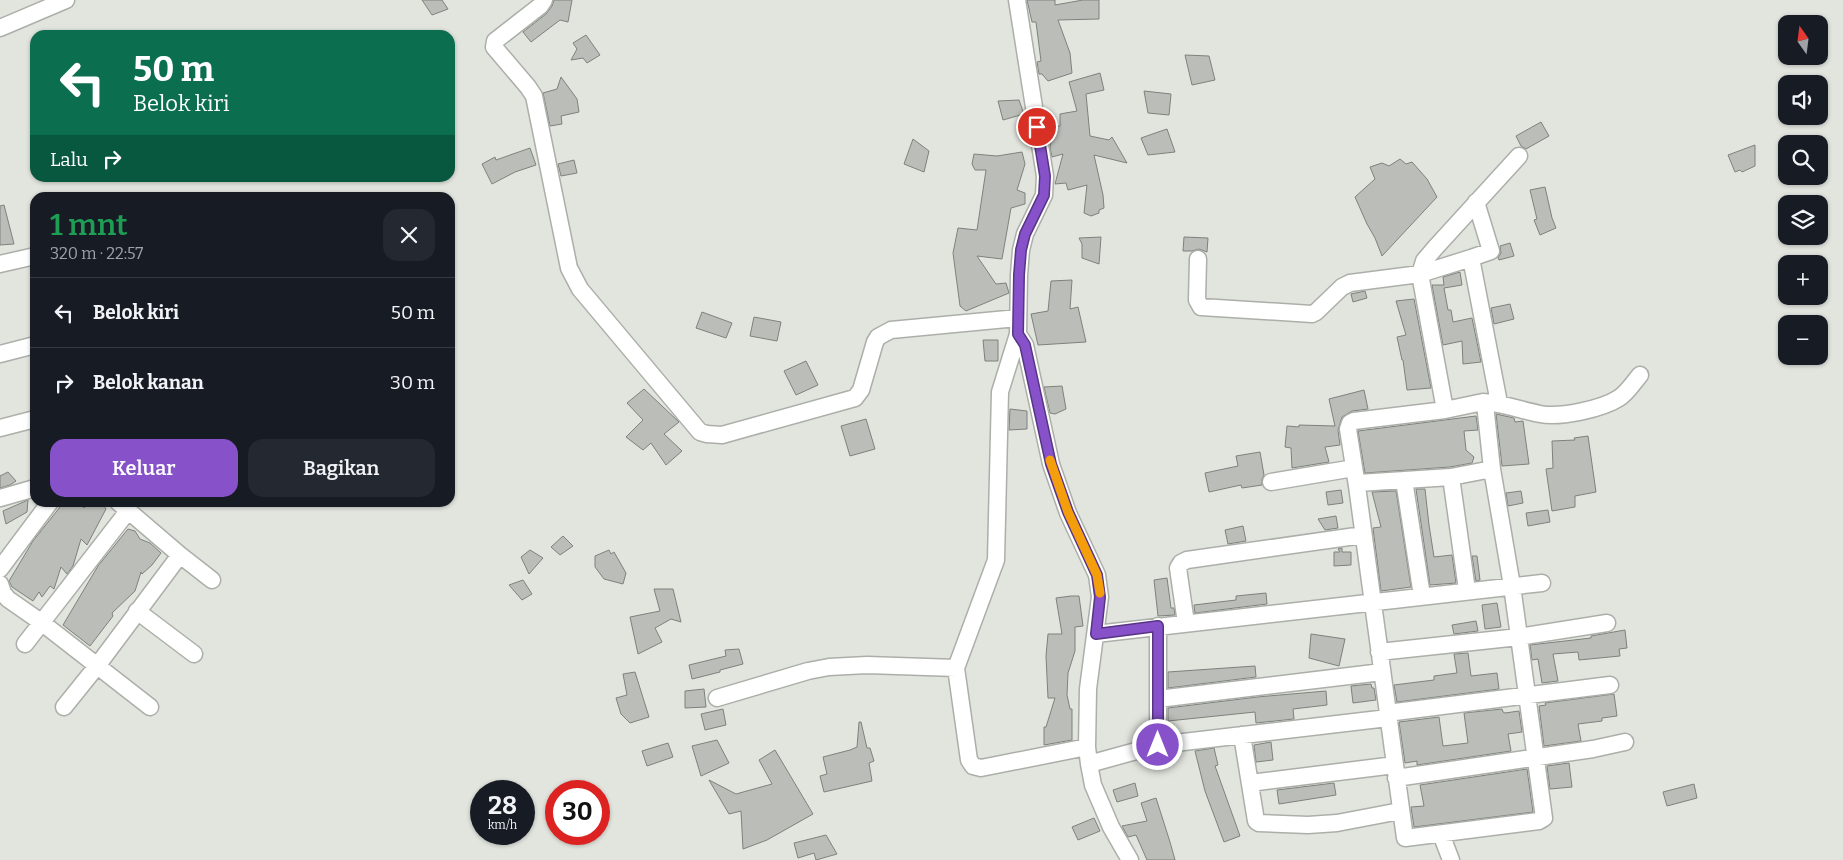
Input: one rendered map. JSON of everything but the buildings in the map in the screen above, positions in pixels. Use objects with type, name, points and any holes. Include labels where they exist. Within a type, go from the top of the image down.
[{"type":"street","points":[[0,28],[66,0]]},
{"type":"street","points":[[544,0],[540,6],[496,41],[494,47],[534,96],[569,268],[580,289],[700,432],[722,435],[855,398],[860,390],[875,342],[878,337],[891,330],[1018,326]]},
{"type":"street","points":[[1017,0],[1045,176],[1044,195],[1025,234],[1021,250],[1018,326],[1000,392],[996,560],[956,668],[969,760],[973,766],[981,768],[1087,747]]},
{"type":"street","points":[[1445,410],[1420,274],[1424,261],[1519,156]]},
{"type":"street","points":[[1198,259],[1198,304],[1205,308],[1312,314],[1342,287],[1350,283],[1420,274],[1491,251],[1476,202]]},
{"type":"street","points":[[0,264],[30,257]]},
{"type":"street","points":[[1471,258],[1491,403]]},
{"type":"street","points":[[1018,326],[1025,345],[1051,464],[1068,512],[1097,575],[1100,597],[1088,689],[1087,747],[1093,785],[1110,827],[1130,860]]},
{"type":"street","points":[[0,354],[30,346]]},
{"type":"street","points":[[1491,403],[1485,406],[1492,469],[1512,586],[1544,818],[1539,821],[1405,838],[1348,429],[1350,423],[1491,403],[1540,414],[1563,416],[1621,398],[1640,375]]},
{"type":"street","points":[[0,428],[30,420]]},
{"type":"street","points":[[1271,482],[1354,468]]},
{"type":"street","points":[[1356,486],[1358,483],[1450,477],[1492,469]]},
{"type":"street","points":[[1450,477],[1467,590]]},
{"type":"street","points":[[1404,480],[1422,596]]},
{"type":"street","points":[[0,498],[30,489]]},
{"type":"street","points":[[0,569],[46,507]]},
{"type":"street","points":[[25,644],[123,507],[212,580]]},
{"type":"street","points":[[1186,623],[1178,568],[1181,563],[1187,560],[1363,535]]},
{"type":"street","points":[[64,707],[97,666],[180,554]]},
{"type":"street","points":[[1096,634],[1467,590],[1542,583]]},
{"type":"street","points":[[0,584],[3,593],[8,599],[41,622],[150,707]]},
{"type":"street","points":[[137,611],[194,654]]},
{"type":"street","points":[[1379,652],[1518,637],[1606,623]]},
{"type":"street","points":[[1158,626],[1158,745]]},
{"type":"street","points":[[717,698],[808,671],[829,667],[867,664],[956,668]]},
{"type":"street","points":[[1158,698],[1382,672]]},
{"type":"street","points":[[1089,764],[1158,745],[1388,716],[1610,685]]},
{"type":"street","points":[[1242,735],[1256,820],[1262,824],[1308,825],[1338,823],[1400,811]]},
{"type":"street","points":[[1250,783],[1395,771],[1536,756],[1593,749],[1625,742]]},
{"type":"street","points":[[1440,834],[1451,860]]},
{"type":"slow traffic","points":[[1050,460],[1068,512],[1097,575],[1100,593]]},
{"type":"route","points":[[1037,127],[1045,176],[1044,195],[1025,234],[1021,250],[1018,334],[1025,345],[1051,464],[1068,512],[1097,575],[1100,597],[1096,634],[1158,626],[1158,745]]}]
